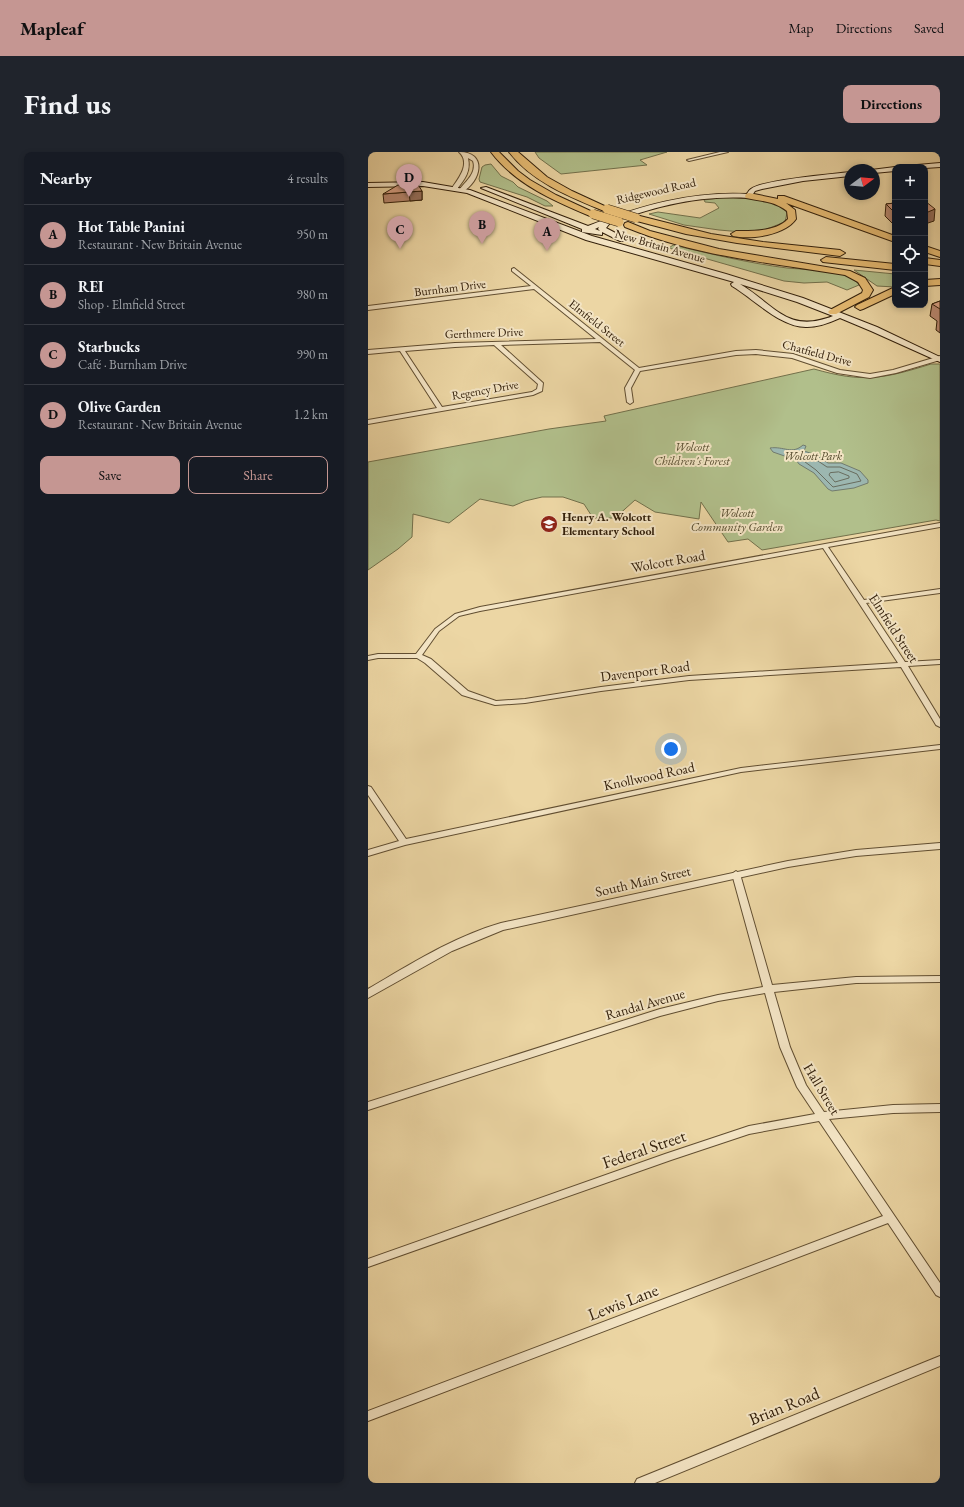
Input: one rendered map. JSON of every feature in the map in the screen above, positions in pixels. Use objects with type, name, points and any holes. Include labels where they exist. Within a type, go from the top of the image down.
[{"type":"highway","points":[[495,152],[511,169],[531,184],[564,202],[593,214],[625,224],[669,236],[734,248],[892,267]]},
{"type":"highway","points":[[514,152],[527,166],[551,183],[580,198],[638,219],[695,233],[751,243],[892,258]]},
{"type":"highway","points":[[638,219],[713,232],[738,234],[772,230],[787,225],[792,220],[792,212],[785,206],[751,194]]},
{"type":"highway","points":[[751,194],[787,200],[892,238]]},
{"type":"highway","points":[[625,224],[647,233],[712,251],[764,261],[837,270],[860,278],[867,285],[867,294],[840,312]]},
{"type":"highway","points":[[928,250],[940,254]]},
{"type":"highway","points":[[928,262],[940,263]]},
{"type":"highway","points":[[928,270],[940,272]]},
{"type":"highway","points":[[928,284],[940,282]]},
{"type":"highway","points":[[840,312],[892,291]]},
{"type":"main road","points":[[928,166],[940,165]]},
{"type":"main road","points":[[880,171],[892,169]]},
{"type":"main road","name":"Ridgewood Road","points":[[572,232],[587,229],[610,220],[653,207],[691,198],[751,194],[768,186],[844,175]]},
{"type":"main road","name":"New Britain Avenue","points":[[368,183],[377,179],[420,178],[488,190],[587,229],[782,288],[840,312],[939,358]]},
{"type":"main road","name":"New Britain Avenue","points":[[368,183],[461,186],[484,197],[572,232],[840,312]]},
{"type":"main road","name":"Ridgewood Road","points":[[572,232],[579,226],[631,206],[690,194],[726,191],[751,194]]},
{"type":"main road","points":[[610,220],[604,224],[602,229],[620,239]]},
{"type":"main road","points":[[708,272],[745,290],[777,315],[790,322],[803,325],[816,325],[827,322],[840,312]]},
{"type":"street","points":[[689,160],[726,152]]},
{"type":"street","points":[[461,186],[468,169],[463,153]]},
{"type":"street","points":[[461,186],[475,174],[477,163],[473,158],[463,153]]},
{"type":"street","name":"Elmfield Street","points":[[514,270],[638,370]]},
{"type":"street","name":"Burnham Drive","points":[[368,308],[534,287]]},
{"type":"street","name":"Gerthmere Drive","points":[[368,352],[401,348],[495,343],[600,340]]},
{"type":"street","name":"Regency Drive","points":[[368,422],[540,390],[541,384],[495,343]]},
{"type":"street","points":[[401,348],[440,409]]},
{"type":"street","name":"Chatfield Drive","points":[[638,370],[736,353],[756,352],[793,356],[842,373],[870,376],[894,372],[939,358]]},
{"type":"street","points":[[630,402],[628,388],[638,370]]},
{"type":"street","name":"Wolcott Road","points":[[418,656],[437,630],[457,615],[480,609],[940,525]]},
{"type":"street","name":"Elmfield Street","points":[[825,547],[903,664],[940,725]]},
{"type":"street","points":[[862,602],[940,591]]},
{"type":"street","points":[[368,658],[378,656],[418,656]]},
{"type":"street","name":"Davenport Road","points":[[418,656],[428,661],[465,693],[495,703],[524,701],[601,689],[689,678],[940,662]]},
{"type":"street","name":"Knollwood Road","points":[[368,853],[404,842],[741,770],[940,747]]},
{"type":"street","points":[[368,789],[404,842]]},
{"type":"street","name":"South Main Street","points":[[368,994],[438,952],[458,942],[489,931],[736,874],[788,864],[856,853],[940,846]]},
{"type":"street","name":"Hall Street","points":[[736,874],[785,1047],[802,1087],[940,1291]]},
{"type":"street","name":"Randal Avenue","points":[[368,1106],[629,1022],[717,998],[768,989],[837,982],[907,978],[940,979]]},
{"type":"street","name":"Federal Street","points":[[368,1263],[668,1157],[749,1130],[822,1116],[893,1109],[940,1108]]},
{"type":"street","name":"Lewis Lane","points":[[368,1416],[890,1218]]},
{"type":"street","name":"Brian Road","points":[[641,1483],[940,1361]]},
{"type":"green space","points":[[535,152],[667,152],[640,160],[647,165],[561,174],[539,158]]},
{"type":"green space","points":[[491,164],[501,176],[513,182],[518,187],[547,201],[553,206],[545,206],[527,197],[480,182],[479,179],[482,167]]},
{"type":"green space","points":[[727,197],[760,200],[776,204],[787,213],[785,222],[764,230],[742,232],[684,225],[649,214],[658,212],[700,218],[719,208],[715,203],[705,202],[704,200]]},
{"type":"green space","points":[[673,245],[758,264],[787,268],[831,271],[851,278],[859,285],[847,290],[827,282],[804,283],[784,281],[669,248]]},
{"type":"green space","points":[[854,270],[892,274],[892,287],[877,286]]},
{"type":"green space","name":"Wolcott Park","points":[[931,364],[940,364],[940,521],[936,520],[762,550],[748,539],[728,542],[701,502],[699,519],[655,512],[635,500],[615,518],[593,518],[584,504],[563,497],[542,497],[525,501],[513,506],[480,499],[449,523],[413,514],[412,537],[398,549],[368,570],[368,462],[549,429],[606,421],[604,416],[814,369],[860,378],[886,376]]},
{"type":"water","points":[[803,445],[806,446],[804,451],[816,455],[828,463],[841,463],[860,471],[868,480],[868,483],[854,488],[832,491],[828,489],[814,473],[799,464],[796,460],[773,452],[770,448],[791,450],[799,448]]},
{"type":"building","points":[[417,183],[422,191],[383,194],[398,185]]},
{"type":"building","points":[[892,203],[892,210],[886,204]]},
{"type":"building","points":[[928,203],[935,209],[928,212]]},
{"type":"building","points":[[940,301],[940,309],[932,304]]},
{"type":"place","name":"Olive Garden","points":[[409,197]]},
{"type":"place","name":"REI","points":[[482,244]]},
{"type":"place","name":"Starbucks","points":[[400,249]]},
{"type":"place","name":"Hot Table Panini","points":[[547,251]]},
{"type":"place","name":"Henry A. Wolcott Elementary School","points":[[549,524]]},
{"type":"park label","name":"Wolcott Children's Forest","points":[[692,454]]},
{"type":"park label","name":"Wolcott Community Garden","points":[[737,520]]}]
